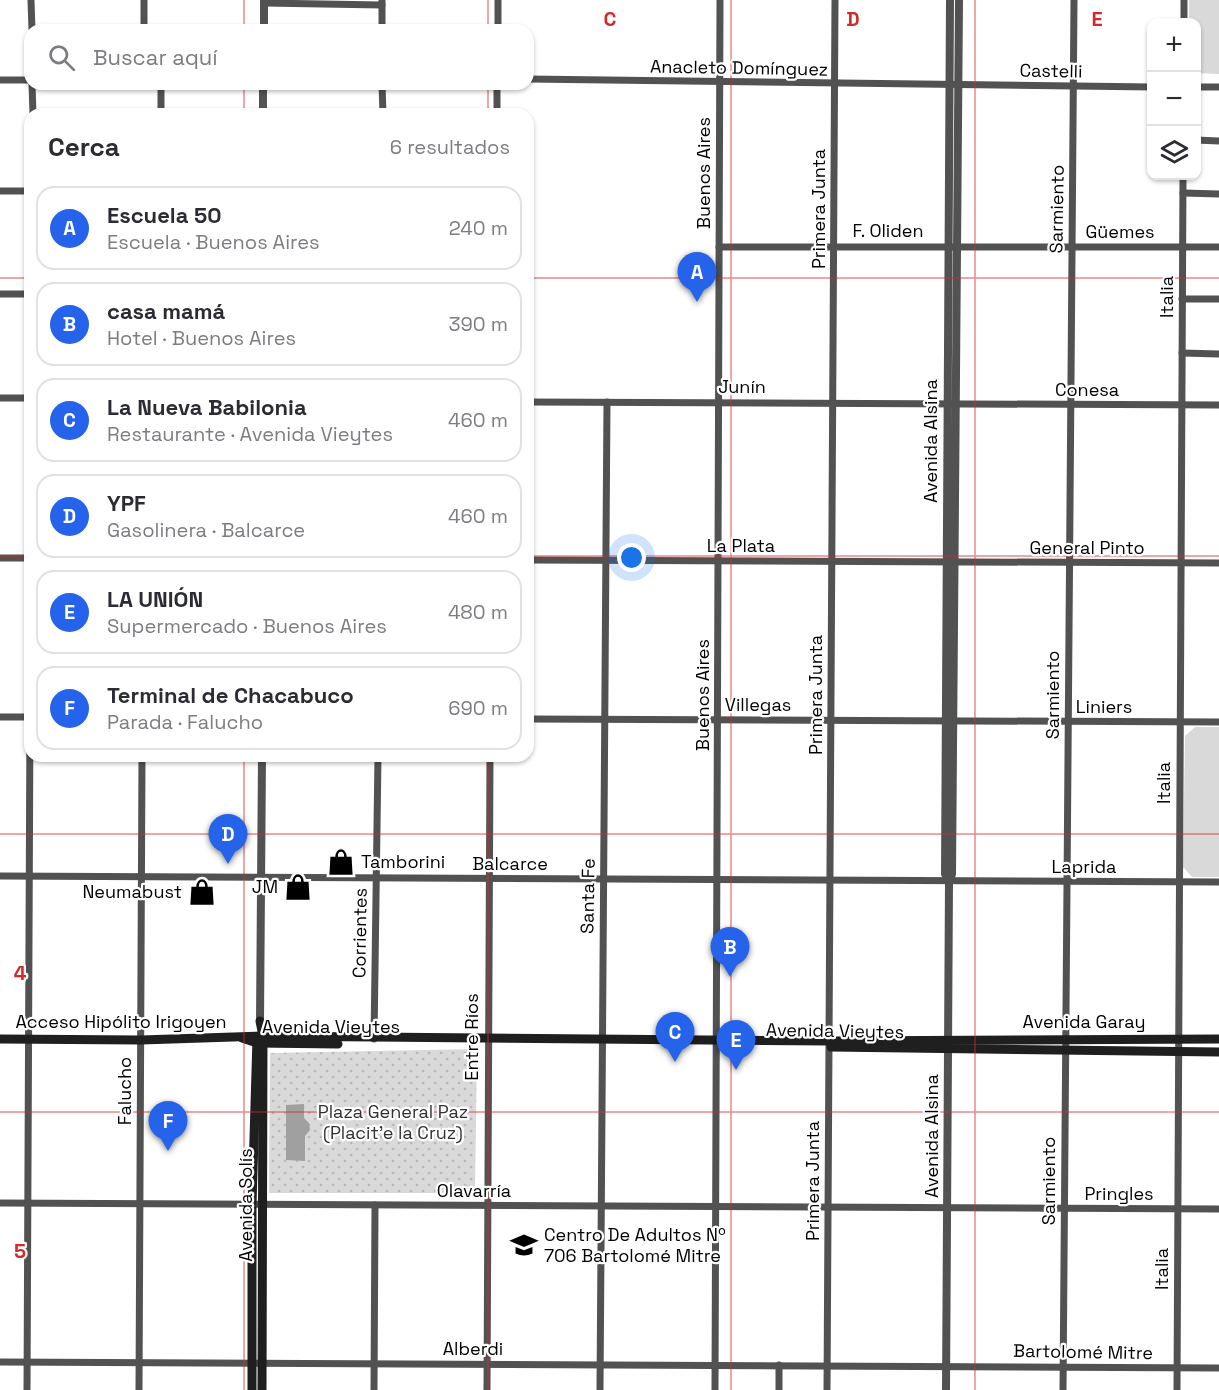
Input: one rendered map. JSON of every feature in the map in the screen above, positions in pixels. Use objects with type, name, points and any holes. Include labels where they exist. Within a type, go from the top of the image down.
[{"type":"main road","name":"Avenida Solís","points":[[252,1390],[260,1021]]},
{"type":"main road","name":"Acceso Hipólito Irigoyen","points":[[0,1039],[242,1038]]},
{"type":"main road","name":"Avenida Vieytes","points":[[242,1038],[487,1041]]},
{"type":"main road","name":"Avenida Garay","points":[[949,1044],[1065,1038],[1219,1039]]},
{"type":"main road","name":"Avenida Vieytes","points":[[260,1040],[949,1044]]},
{"type":"main road","name":"Avenida Garay","points":[[949,1044],[1065,1050],[1219,1052]]},
{"type":"main road","name":"Avenida Solís","points":[[257,1205],[262,1390]]},
{"type":"street","points":[[31,0],[32,24]]},
{"type":"street","points":[[144,0],[144,24]]},
{"type":"street","points":[[498,0],[498,24]]},
{"type":"street","name":"Buenos Aires","points":[[715,1390],[720,0]]},
{"type":"street","name":"Primera Junta","points":[[827,1390],[835,0]]},
{"type":"street","name":"Avenida Alsina","points":[[950,0],[954,85]]},
{"type":"street","name":"Avenida Alsina","points":[[946,1390],[949,882],[945,874],[949,721],[954,85],[959,0]]},
{"type":"street","name":"Sarmiento","points":[[1063,1390],[1074,0]]},
{"type":"street","points":[[1184,0],[1184,18]]},
{"type":"street","points":[[264,24],[264,2],[382,3],[382,24]]},
{"type":"street","points":[[0,80],[24,82]]},
{"type":"street","name":"Anacleto Domínguez","points":[[534,80],[954,85]]},
{"type":"street","name":"Castelli","points":[[954,85],[1147,87]]},
{"type":"street","points":[[1201,87],[1219,87]]},
{"type":"street","points":[[32,90],[33,108]]},
{"type":"street","points":[[161,90],[161,108]]},
{"type":"street","points":[[263,90],[263,108]]},
{"type":"street","points":[[382,90],[382,108]]},
{"type":"street","points":[[497,90],[497,108]]},
{"type":"street","points":[[1201,140],[1219,141]]},
{"type":"street","name":"Italia","points":[[1177,1390],[1183,180]]},
{"type":"street","points":[[0,191],[24,191]]},
{"type":"street","points":[[1183,193],[1219,194]]},
{"type":"street","name":"F. Oliden","points":[[719,247],[953,246]]},
{"type":"street","name":"Güemes","points":[[953,246],[1219,247]]},
{"type":"street","points":[[0,294],[24,294]]},
{"type":"street","points":[[1182,299],[1219,299]]},
{"type":"street","points":[[1182,353],[1219,354]]},
{"type":"street","points":[[0,398],[24,398]]},
{"type":"street","name":"Junín","points":[[534,402],[951,404]]},
{"type":"street","name":"Santa Fe","points":[[600,1390],[607,402]]},
{"type":"street","name":"Conesa","points":[[951,404],[1219,405]]},
{"type":"street","points":[[0,558],[24,558]]},
{"type":"street","name":"La Plata","points":[[534,560],[950,562]]},
{"type":"street","name":"General Pinto","points":[[950,562],[1219,563]]},
{"type":"street","points":[[0,717],[24,715]]},
{"type":"street","name":"Villegas","points":[[534,719],[949,721]]},
{"type":"street","name":"Liniers","points":[[949,721],[1219,722]]},
{"type":"street","points":[[27,1390],[30,762]]},
{"type":"street","name":"Falucho","points":[[139,1390],[142,762]]},
{"type":"street","name":"Avenida Solís","points":[[260,1021],[262,762]]},
{"type":"street","name":"Corrientes","points":[[374,1039],[378,762]]},
{"type":"street","name":"Entre Ríos","points":[[487,1390],[490,762]]},
{"type":"street","name":"Balcarce","points":[[0,876],[949,882]]},
{"type":"street","name":"Laprida","points":[[949,882],[1219,882]]},
{"type":"street","name":"Olavarría","points":[[0,1203],[948,1208]]},
{"type":"street","points":[[374,1390],[375,1205]]},
{"type":"street","name":"Pringles","points":[[948,1208],[1219,1209]]},
{"type":"street","name":"Alberdi","points":[[0,1362],[946,1365]]},
{"type":"street","points":[[779,1365],[779,1390]]},
{"type":"street","name":"Bartolomé Mitre","points":[[946,1365],[1219,1368]]},
{"type":"green space","points":[[1189,0],[1219,0],[1219,74],[1201,73],[1201,18],[1189,18]]},
{"type":"green space","points":[[1195,727],[1219,727],[1219,877],[1192,877],[1183,867],[1185,736]]},
{"type":"green space","name":"Plaza General Paz (Placit'e la Cruz)","points":[[477,1049],[475,1193],[269,1193],[270,1053]]},
{"type":"shaded area","points":[[304,1104],[304,1118],[309,1123],[310,1130],[305,1136],[305,1161],[286,1160],[286,1105]]},
{"type":"place","name":"Escuela 50","points":[[697,302]]},
{"type":"place","name":"Tamborini","points":[[341,862]]},
{"type":"place","name":"YPF","points":[[228,864]]},
{"type":"place","name":"JM","points":[[298,887]]},
{"type":"place","name":"Neumabust","points":[[202,892]]},
{"type":"place","name":"casa mamá","points":[[730,977]]},
{"type":"place","name":"La Nueva Babilonia","points":[[675,1062]]},
{"type":"place","name":"LA UNIÓN","points":[[736,1070]]},
{"type":"place","name":"Terminal de Chacabuco","points":[[168,1151]]},
{"type":"place","name":"Centro De Adultos Nº 706 Bartolomé Mitre","points":[[524,1245]]}]
